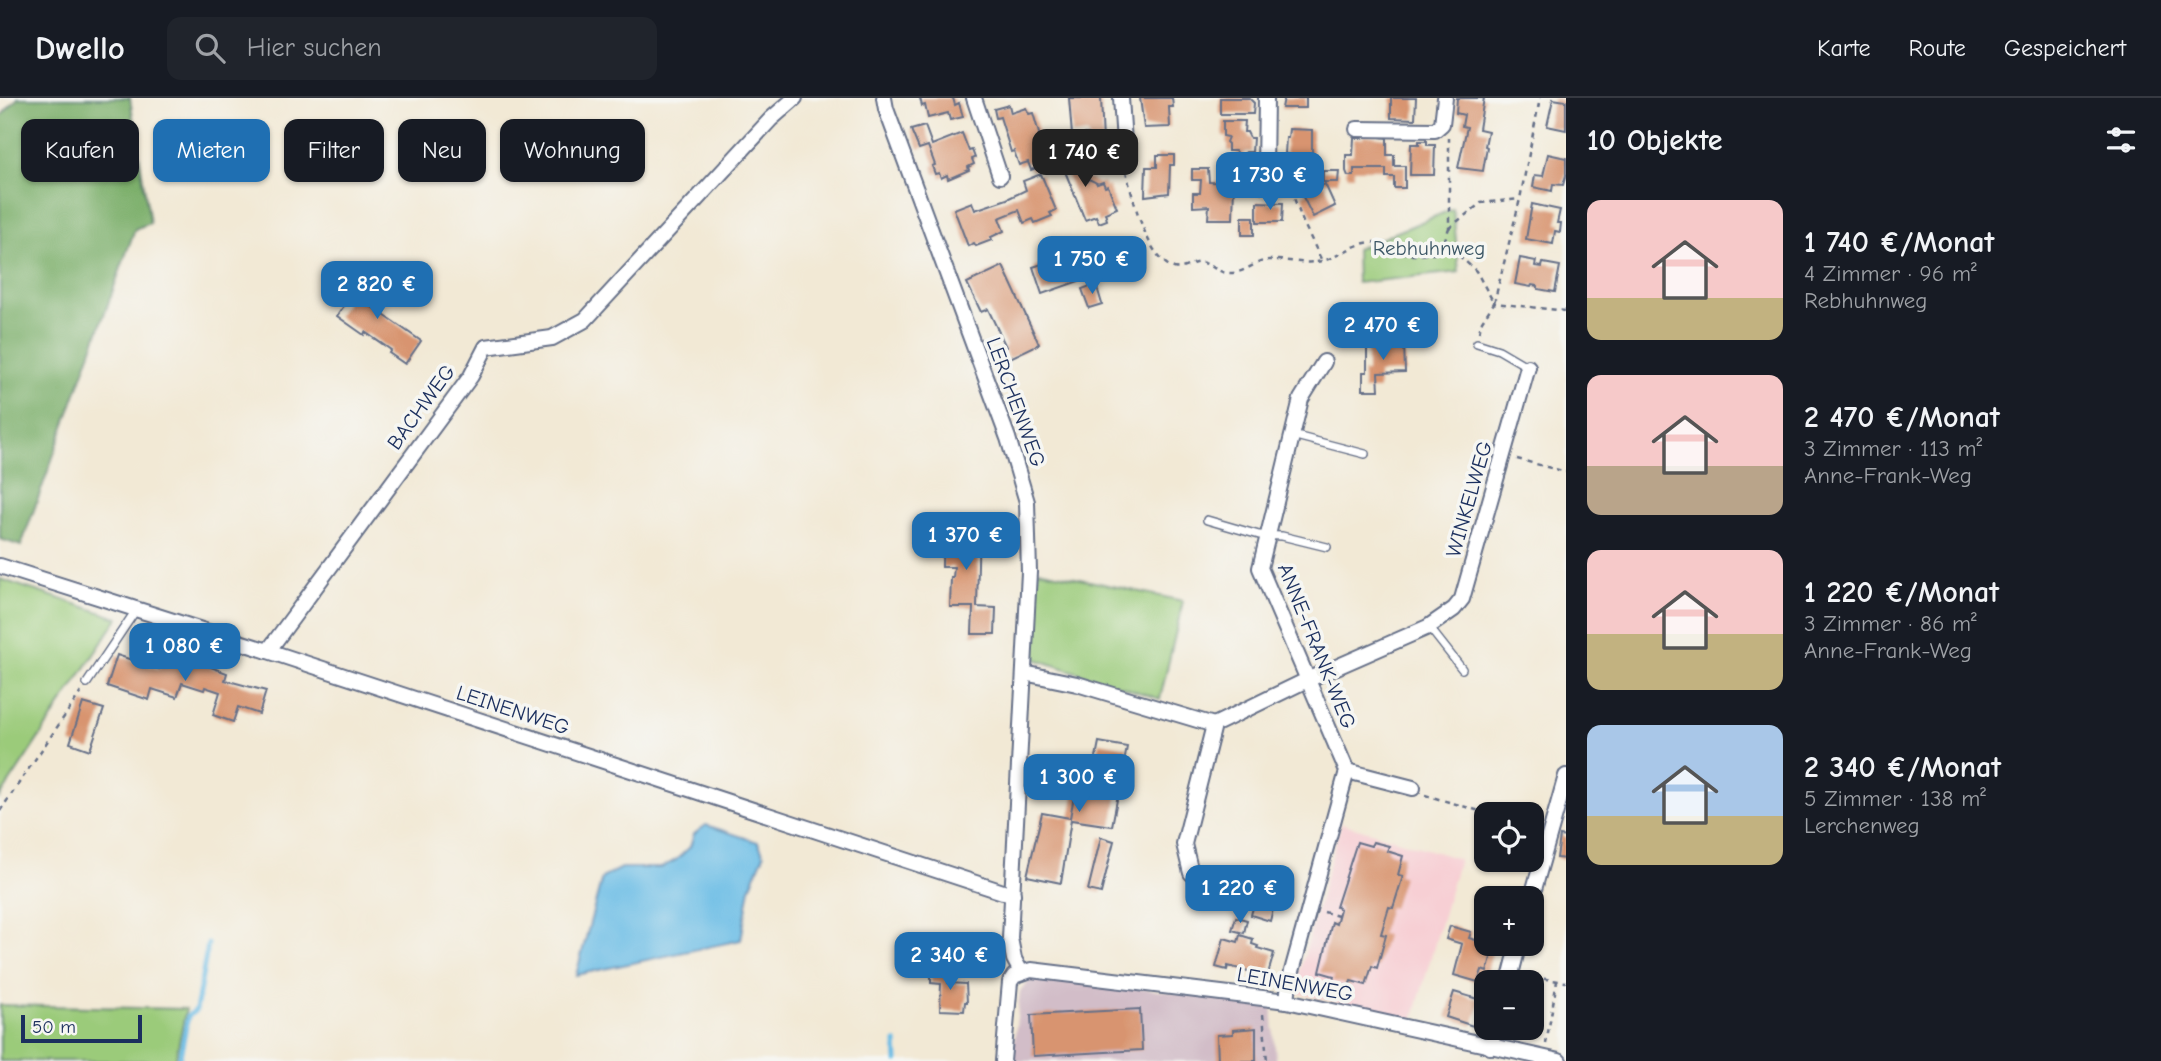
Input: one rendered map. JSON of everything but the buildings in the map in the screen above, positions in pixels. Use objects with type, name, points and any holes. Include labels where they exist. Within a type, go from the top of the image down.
[{"type":"street","name":"BACHWEG","points":[[268,651],[471,376],[486,347],[552,338],[585,320],[771,119],[795,98]]},
{"type":"street","name":"LERCHENWEG","points":[[884,98],[1008,438],[1027,502],[1029,572],[1010,938],[1014,959],[1021,972]]},
{"type":"street","points":[[974,98],[1000,176]]},
{"type":"street","points":[[1121,98],[1125,157]]},
{"type":"street","points":[[1266,98],[1270,175]]},
{"type":"street","points":[[1357,129],[1435,130],[1442,124],[1445,98]]},
{"type":"street","name":"ANNE-FRANK-WEG","points":[[1325,362],[1301,400],[1260,568],[1347,771]]},
{"type":"street","name":"WINKELWEG","points":[[1214,725],[1307,680],[1428,627],[1454,610],[1462,600],[1528,367]]},
{"type":"street","name":"LEINENWEG","points":[[0,566],[1013,894]]},
{"type":"street","points":[[1024,673],[1077,684],[1214,725],[1184,844],[1191,873]]},
{"type":"street","points":[[1287,1001],[1289,982],[1347,771],[1413,788]]},
{"type":"street","points":[[1535,886],[1565,781]]},
{"type":"street","name":"LEINENWEG","points":[[1021,972],[1031,970],[1287,1001],[1559,1061]]},
{"type":"street","points":[[1003,1061],[1010,982],[1021,972]]},
{"type":"street","points":[[1490,1046],[1492,1040]]},
{"type":"lane","points":[[1270,175],[1287,180]]},
{"type":"lane","points":[[1477,343],[1499,350],[1528,367]]},
{"type":"lane","points":[[1292,435],[1364,453]]},
{"type":"lane","name":"ANNE-FRANK-WEG","points":[[1207,520],[1259,535],[1282,536],[1327,547]]},
{"type":"lane","points":[[87,683],[136,610]]},
{"type":"lane","points":[[1428,627],[1462,669]]},
{"type":"path","points":[[1477,343],[1482,321],[1494,303],[1520,199],[1540,98]]},
{"type":"path","points":[[1125,157],[1134,209],[1155,252],[1161,261],[1172,267],[1204,263],[1215,270],[1230,273],[1243,271],[1267,260],[1303,263],[1322,261],[1372,242],[1384,243],[1410,255],[1434,254],[1444,242],[1449,228],[1449,131],[1442,124]]},
{"type":"path","points":[[1287,180],[1322,261]]},
{"type":"path","points":[[1449,228],[1481,202],[1520,199]]},
{"type":"path","points":[[1444,242],[1476,271],[1494,303]]},
{"type":"path","points":[[1494,303],[1566,311]]},
{"type":"path","points":[[1503,455],[1566,472]]},
{"type":"path","points":[[0,811],[87,683]]},
{"type":"path","points":[[1413,788],[1422,794],[1474,809]]},
{"type":"path","points":[[1544,980],[1566,982]]},
{"type":"path","points":[[1544,1058],[1557,981]]},
{"type":"path","points":[[1261,997],[1267,1061]]},
{"type":"shaded area","points":[[1341,823],[1459,859],[1413,1020],[1294,992]]},
{"type":"shaded area","points":[[1047,977],[1272,1005],[1276,1061],[1012,1061],[1020,992],[1031,979]]},
{"type":"green space","points":[[18,98],[130,98],[133,119],[21,119],[21,182],[139,182],[139,154],[150,223],[135,229],[21,546],[0,539],[0,117]]},
{"type":"green space","name":"Rebhuhnweg","points":[[1453,209],[1459,272],[1357,283],[1356,249]]},
{"type":"green space","points":[[1038,570],[1183,601],[1160,699],[1032,658]]},
{"type":"green space","points":[[0,579],[118,618],[0,797]]},
{"type":"green space","points":[[0,1005],[186,1009],[175,1061],[0,1061]]},
{"type":"water","points":[[706,825],[758,842],[764,855],[750,888],[741,940],[576,975],[602,878],[622,868],[661,868],[676,860],[690,847],[694,834]]},
{"type":"waterway","points":[[179,1061],[188,1016],[196,1010],[208,944]]},
{"type":"waterway","points":[[896,1042],[897,1061]]}]
